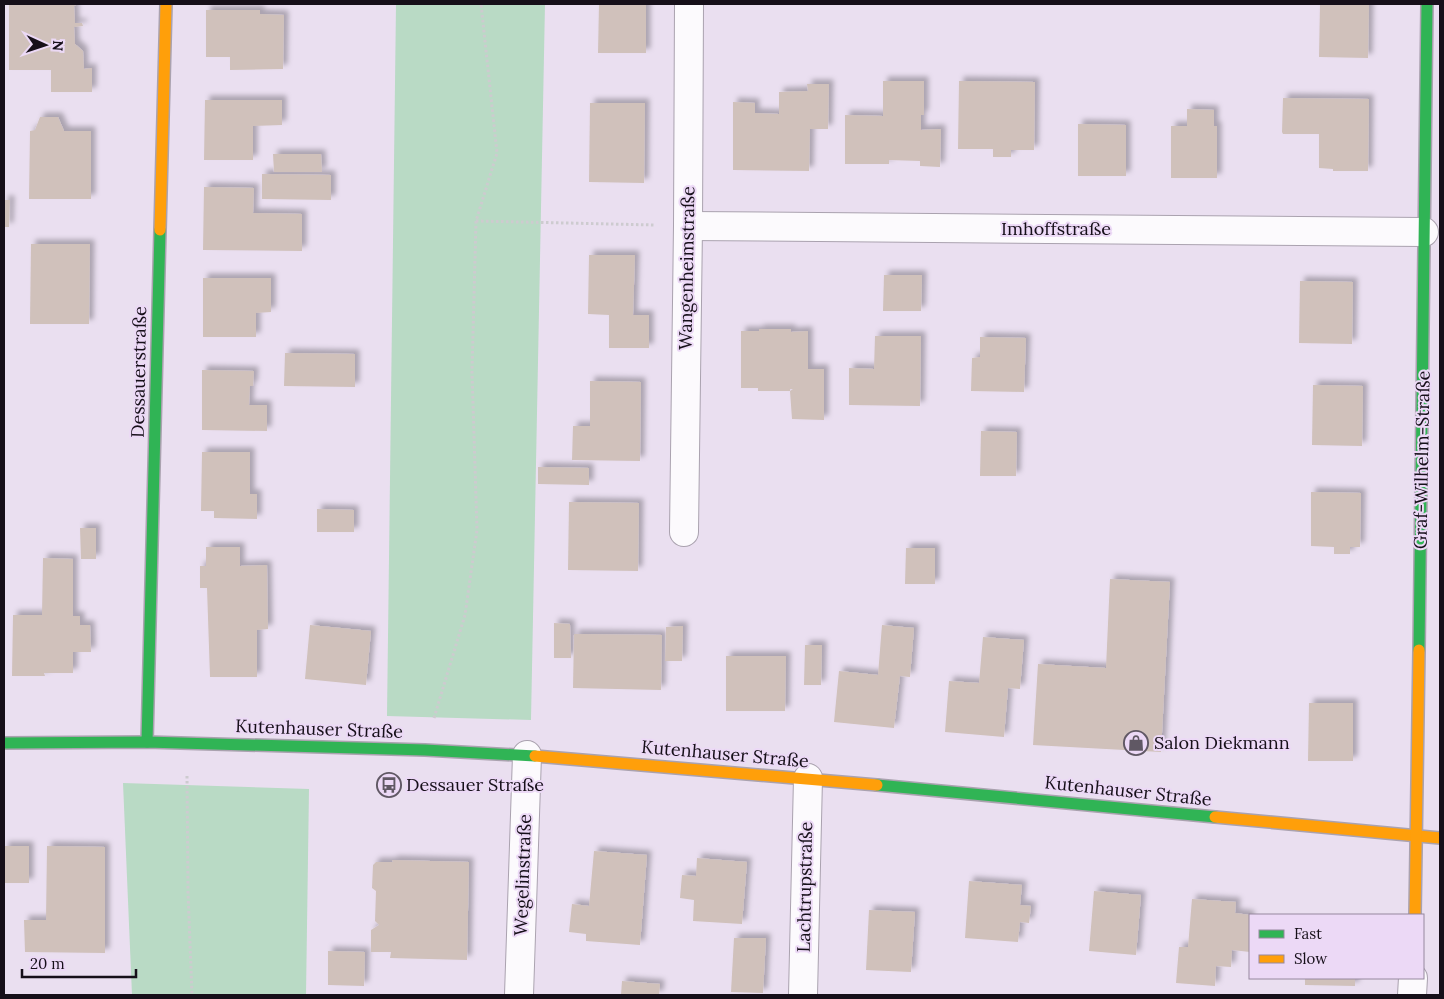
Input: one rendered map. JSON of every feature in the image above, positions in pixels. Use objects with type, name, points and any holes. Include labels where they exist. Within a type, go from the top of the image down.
[{"type":"street","name":"Dessauerstraße","points":[[147,742],[166,4]]},
{"type":"street","name":"Wangenheimstraße","points":[[684,532],[689,4]]},
{"type":"street","name":"Graf-Wilhelm-Straße","points":[[1414,914],[1417,836],[1427,4]]},
{"type":"street","name":"Imhoffstraße","points":[[688,226],[1424,232]]},
{"type":"street","name":"Kutenhauser Straße","points":[[4,743],[147,742],[425,750],[527,755],[808,778],[1440,838]]},
{"type":"street","name":"Wegelinstraße","points":[[520,995],[527,755]]},
{"type":"street","name":"Lachtrupstraße","points":[[803,995],[808,778]]},
{"type":"street","points":[[1412,995],[1413,979]]},
{"type":"path","points":[[425,750],[465,615],[477,530],[472,372],[476,220],[497,154],[482,4]]},
{"type":"path","points":[[476,220],[688,226]]},
{"type":"path","points":[[187,743],[188,892],[192,995]]},
{"type":"green space","points":[[396,4],[545,4],[531,720],[387,716]]},
{"type":"green space","points":[[123,783],[309,789],[306,995],[132,995]]},
{"type":"building","points":[[9,4],[77,4],[74,6],[75,23],[82,23],[83,26],[74,27],[75,44],[83,51],[84,69],[92,68],[92,92],[51,92],[51,70],[9,70]]},
{"type":"building","points":[[599,4],[646,4],[646,53],[598,53]]},
{"type":"building","points":[[1320,4],[1369,4],[1368,58],[1319,57]]},
{"type":"building","points":[[206,10],[260,10],[260,14],[284,15],[283,69],[230,70],[230,57],[206,57]]},
{"type":"building","points":[[883,81],[924,81],[924,115],[921,115],[921,130],[941,129],[940,167],[920,166],[920,161],[889,160],[889,164],[845,164],[845,115],[883,116]]},
{"type":"building","points":[[959,81],[1035,82],[1034,150],[1011,150],[1011,157],[993,157],[993,149],[958,149]]},
{"type":"building","points":[[807,84],[829,84],[828,129],[810,129],[809,171],[733,170],[733,102],[755,103],[755,113],[779,114],[779,92],[808,91]]},
{"type":"building","points":[[1283,98],[1369,99],[1368,171],[1333,171],[1333,169],[1319,168],[1319,134],[1283,134]]},
{"type":"building","points":[[205,100],[282,100],[282,125],[253,126],[253,160],[204,160]]},
{"type":"building","points":[[590,103],[645,103],[644,183],[589,182]]},
{"type":"building","points":[[1187,109],[1214,110],[1214,126],[1217,126],[1217,178],[1171,178],[1171,126],[1187,126]]},
{"type":"building","points":[[40,117],[58,117],[64,131],[91,131],[91,199],[29,199],[30,131],[35,130]]},
{"type":"building","points":[[1078,124],[1126,125],[1126,176],[1078,176]]},
{"type":"building","points":[[273,154],[321,154],[322,172],[274,172]]},
{"type":"building","points":[[262,174],[331,175],[331,200],[262,199]]},
{"type":"building","points":[[204,187],[254,188],[253,213],[302,214],[302,251],[203,250]]},
{"type":"building","points":[[4,200],[10,200],[9,227],[4,227]]},
{"type":"building","points":[[31,244],[90,244],[89,324],[30,324]]},
{"type":"building","points":[[589,255],[635,255],[633,315],[649,315],[649,348],[609,348],[609,315],[588,314]]},
{"type":"building","points":[[884,275],[922,275],[921,311],[883,311]]},
{"type":"building","points":[[203,278],[271,278],[271,312],[256,313],[256,337],[203,337]]},
{"type":"building","points":[[1300,281],[1353,282],[1352,344],[1299,343]]},
{"type":"building","points":[[759,329],[791,329],[791,332],[808,331],[808,369],[824,369],[824,420],[792,419],[790,391],[758,391],[758,388],[741,388],[741,331],[759,331]]},
{"type":"building","points":[[875,336],[921,336],[920,406],[849,405],[849,368],[874,369]]},
{"type":"building","points":[[980,337],[1026,338],[1024,392],[971,391],[972,358],[980,357]]},
{"type":"building","points":[[285,353],[355,354],[355,387],[284,386]]},
{"type":"building","points":[[202,370],[254,371],[253,386],[250,386],[249,405],[267,405],[267,431],[202,430]]},
{"type":"building","points":[[590,381],[641,382],[640,461],[572,460],[573,426],[590,426]]},
{"type":"building","points":[[1313,385],[1363,386],[1362,446],[1312,445]]},
{"type":"building","points":[[981,431],[1017,432],[1016,476],[980,476]]},
{"type":"building","points":[[202,452],[250,452],[250,494],[257,494],[257,519],[214,518],[214,511],[201,511]]},
{"type":"building","points":[[538,467],[589,468],[589,485],[538,484]]},
{"type":"building","points":[[1311,492],[1361,493],[1360,547],[1350,547],[1350,554],[1334,554],[1334,547],[1311,546]]},
{"type":"building","points":[[569,502],[639,503],[638,571],[568,570]]},
{"type":"building","points":[[317,509],[354,510],[354,532],[317,532]]},
{"type":"building","points":[[80,528],[96,528],[96,559],[81,559]]},
{"type":"building","points":[[206,547],[240,547],[240,566],[267,565],[268,629],[257,630],[257,677],[210,677],[207,588],[200,588],[200,566],[206,566]]},
{"type":"building","points":[[906,548],[935,548],[935,584],[905,584]]},
{"type":"building","points":[[43,558],[73,559],[73,616],[80,616],[80,625],[90,625],[91,652],[73,652],[73,673],[44,673],[45,676],[12,676],[13,615],[42,615]]},
{"type":"building","points":[[1110,579],[1170,582],[1161,752],[1033,745],[1038,664],[1106,668]]},
{"type":"building","points":[[554,623],[570,624],[571,658],[554,658]]},
{"type":"building","points":[[310,625],[371,631],[366,685],[305,679]]},
{"type":"building","points":[[882,625],[914,628],[910,677],[900,676],[894,728],[834,722],[839,671],[878,675]]},
{"type":"building","points":[[683,626],[682,661],[665,661],[666,627]]},
{"type":"building","points":[[574,634],[662,635],[661,690],[573,688]]},
{"type":"building","points":[[983,637],[1024,640],[1020,689],[1008,688],[1004,737],[945,732],[949,681],[979,683]]},
{"type":"building","points":[[805,645],[822,645],[821,685],[804,685]]},
{"type":"building","points":[[726,656],[786,656],[785,711],[726,711]]},
{"type":"building","points":[[1309,703],[1353,703],[1353,761],[1308,761]]},
{"type":"building","points":[[4,846],[29,846],[29,883],[4,883]]},
{"type":"building","points":[[47,846],[105,847],[105,953],[25,952],[24,920],[46,920]]},
{"type":"building","points":[[594,851],[647,855],[640,945],[586,941],[586,934],[569,932],[572,904],[589,906]]},
{"type":"building","points":[[697,858],[747,862],[742,924],[693,921],[694,900],[680,898],[682,875],[696,876]]},
{"type":"building","points":[[392,860],[469,862],[467,960],[390,958],[391,952],[371,952],[371,930],[379,925],[375,921],[376,891],[372,888],[373,865],[376,862],[393,862]]},
{"type":"building","points":[[969,881],[1022,885],[1020,905],[1031,906],[1029,923],[1020,922],[1018,942],[965,938]]},
{"type":"building","points":[[1094,891],[1141,895],[1136,955],[1089,951]]},
{"type":"building","points":[[1192,899],[1236,902],[1235,913],[1249,915],[1249,952],[1232,950],[1231,967],[1216,966],[1215,986],[1176,983],[1179,947],[1188,947]]},
{"type":"building","points":[[869,910],[915,912],[911,972],[866,970]]},
{"type":"building","points":[[734,938],[766,938],[763,993],[731,992]]},
{"type":"building","points":[[328,951],[365,952],[364,986],[328,985]]},
{"type":"building","points":[[1305,979],[1355,979],[1355,986],[1305,985]]},
{"type":"building","points":[[622,981],[660,984],[659,995],[621,995]]},
{"type":"traffic: fast","points":[[1419,650],[1427,4]]},
{"type":"traffic: fast","points":[[147,742],[160,230]]},
{"type":"traffic: fast","points":[[4,743],[147,742],[425,750],[535,756]]},
{"type":"traffic: fast","points":[[877,785],[1215,817]]},
{"type":"traffic: slow","points":[[160,230],[166,4]]},
{"type":"traffic: slow","points":[[1415,914],[1419,650]]},
{"type":"traffic: slow","points":[[535,756],[877,785]]},
{"type":"traffic: slow","points":[[1215,817],[1440,838]]},
{"type":"place","name":"Salon Diekmann","points":[[1136,743]]},
{"type":"place","name":"Dessauer Straße","points":[[389,785]]}]
